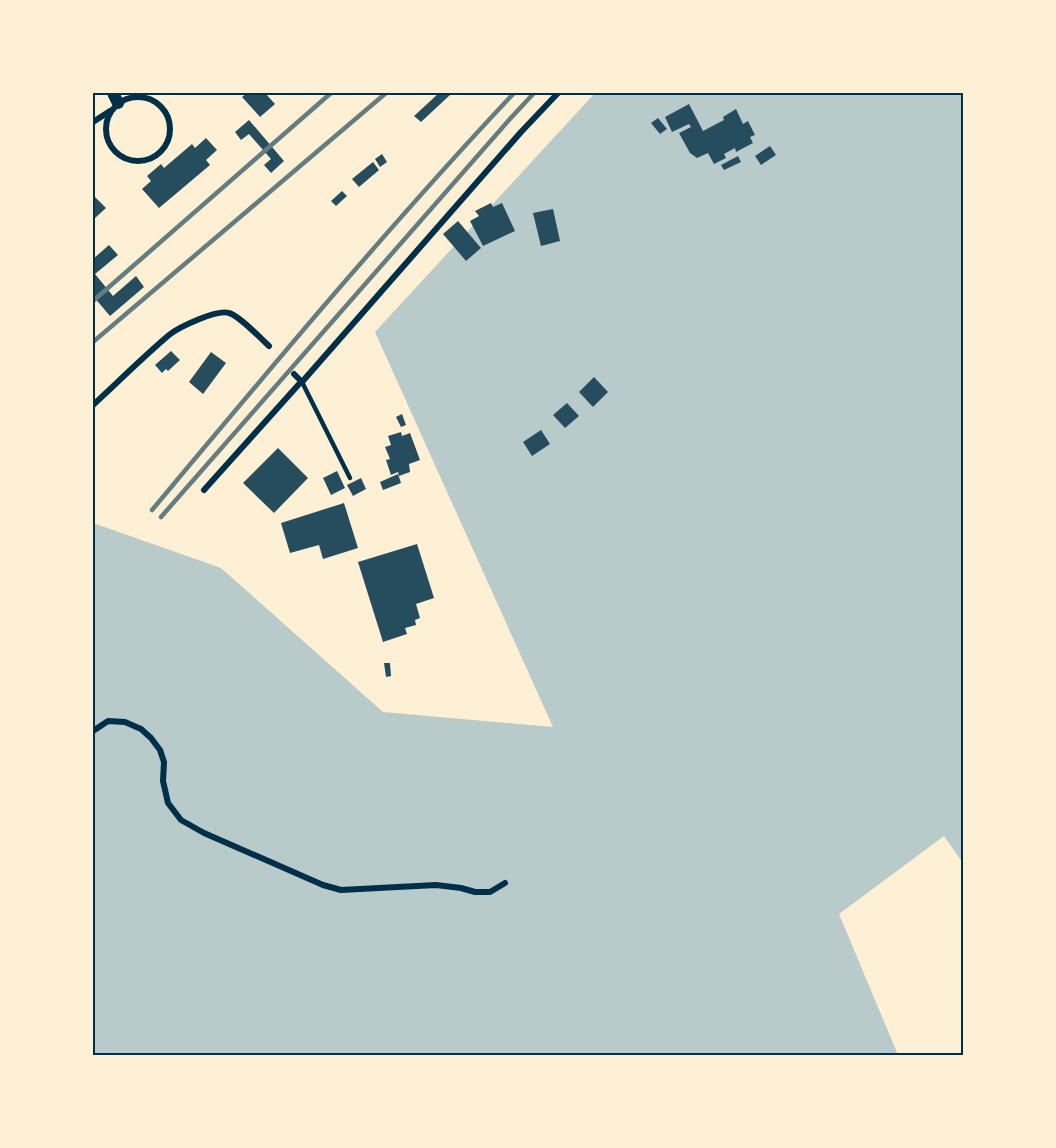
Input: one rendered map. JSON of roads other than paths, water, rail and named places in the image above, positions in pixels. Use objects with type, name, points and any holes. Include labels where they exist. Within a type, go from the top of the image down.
[{"type":"street","points":[[204,490],[558,93]]},
{"type":"street","points":[[93,122],[114,103],[128,98],[146,98],[156,102],[164,111],[170,128],[168,139],[161,150],[152,157],[141,160],[130,159],[118,154],[106,135],[106,124],[114,103]]},
{"type":"street","points":[[93,405],[171,333],[217,312],[228,312],[236,317],[269,346]]},
{"type":"street","points":[[294,374],[302,382]]},
{"type":"street","points":[[93,731],[108,721],[125,722],[141,729],[160,750],[164,762],[163,781],[168,803],[181,820],[204,833],[323,885],[341,890],[436,885],[475,892],[490,892],[506,883]]},
{"type":"lane","points":[[302,382],[350,478]]},
{"type":"railway","points":[[93,301],[331,93]]},
{"type":"railway","points":[[93,342],[386,93]]},
{"type":"railway","points":[[152,510],[375,247],[514,93]]},
{"type":"railway","points":[[161,517],[534,93]]}]
